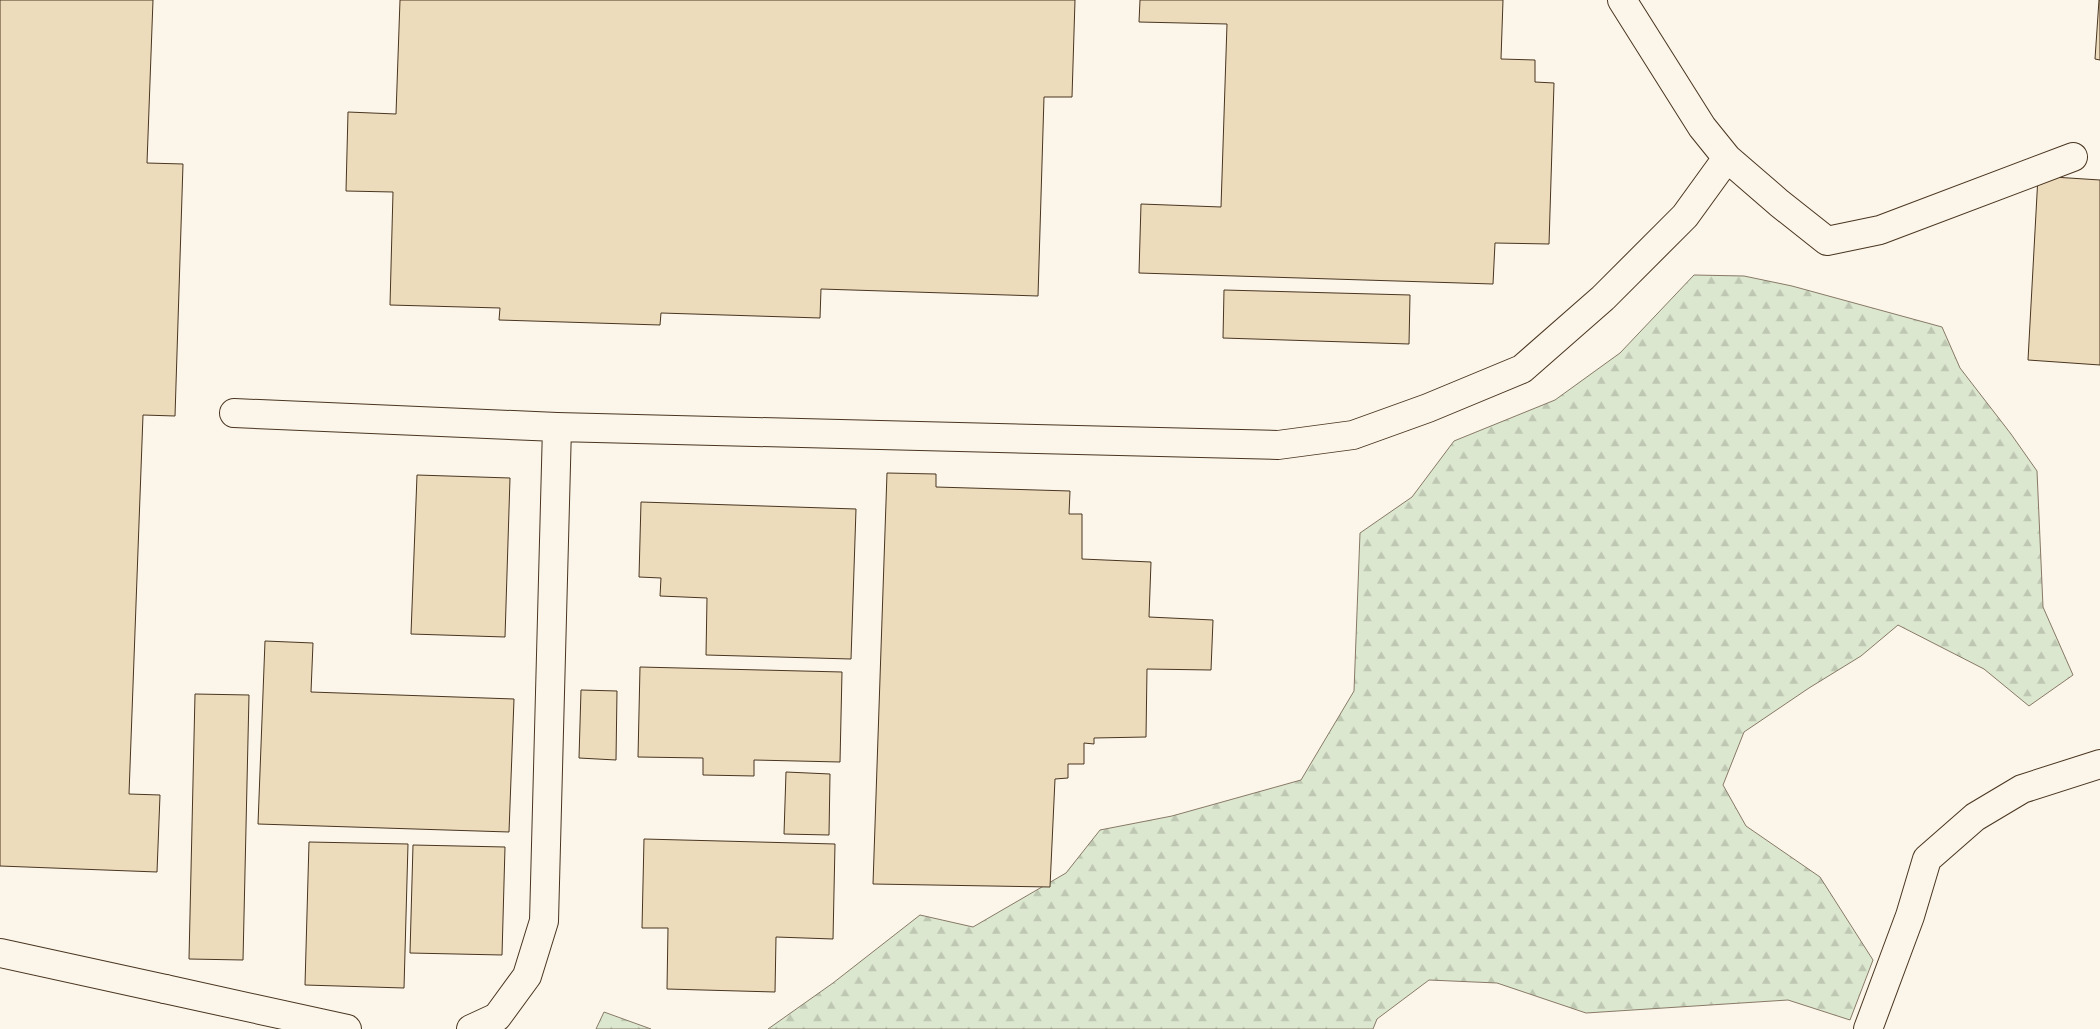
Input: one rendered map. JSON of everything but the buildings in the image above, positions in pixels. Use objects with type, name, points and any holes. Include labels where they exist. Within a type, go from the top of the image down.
[{"type":"street","points":[[1622,0],[1702,127],[1728,158],[1779,204],[1827,241],[1880,230],[2073,157]]},
{"type":"street","points":[[234,413],[557,427],[1278,445],[1353,435],[1428,408],[1522,369],[1604,298],[1685,216],[1728,158]]},
{"type":"street","points":[[471,1029],[497,1018],[527,976],[544,921],[557,427]]},
{"type":"street","points":[[1868,1029],[1910,916],[1927,859],[1975,817],[2022,789],[2100,764]]},
{"type":"street","points":[[0,953],[347,1029]]},
{"type":"green space","points":[[1694,275],[1744,276],[1792,286],[1942,327],[1960,368],[2037,471],[2043,607],[2073,675],[2029,706],[1984,669],[1898,625],[1861,656],[1744,732],[1723,785],[1746,826],[1820,877],[1873,960],[1850,1020],[1788,1000],[1586,1013],[1497,983],[1429,980],[1377,1019],[1373,1029],[768,1029],[833,983],[920,915],[973,927],[1066,873],[1100,830],[1172,816],[1301,780],[1354,691],[1360,533],[1412,497],[1454,441],[1555,400],[1620,353]]},
{"type":"green space","points":[[604,1012],[651,1029],[596,1029]]}]
